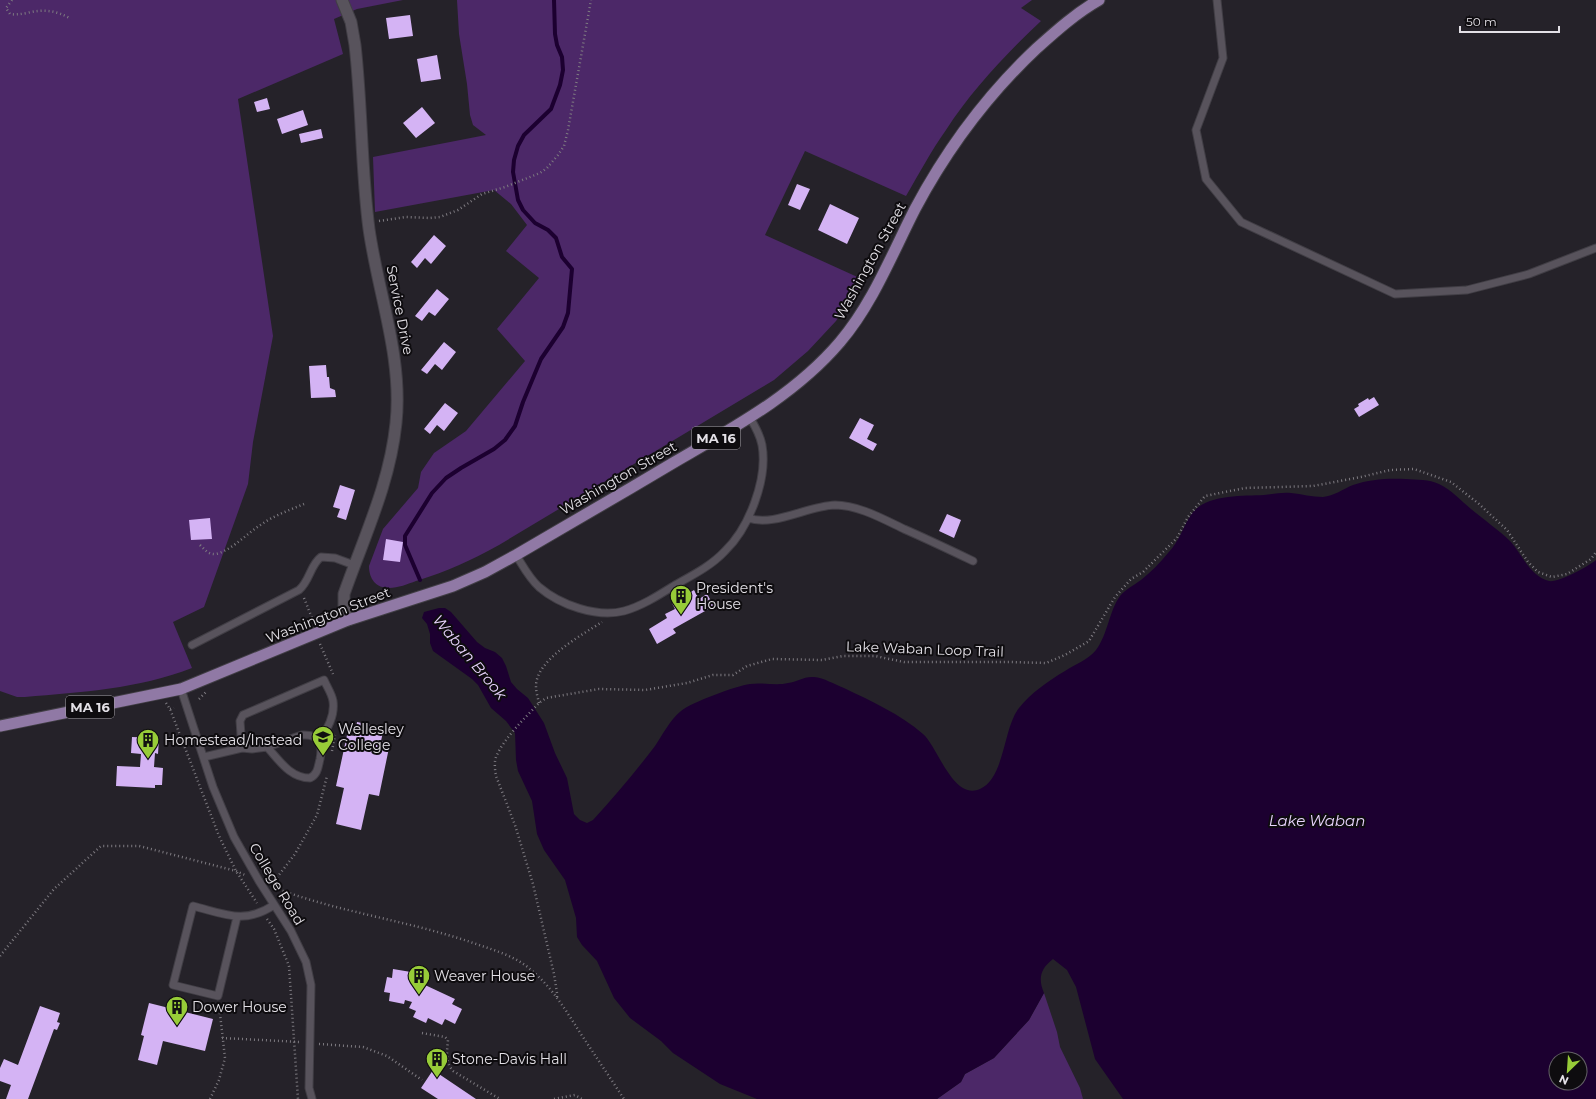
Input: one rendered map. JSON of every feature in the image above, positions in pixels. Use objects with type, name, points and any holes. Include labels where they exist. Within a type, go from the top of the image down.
[{"type":"main road","name":"Washington Street","points":[[0,726],[181,689],[348,620],[453,586],[485,572],[516,555],[750,418],[807,375],[850,329],[875,288],[942,162],[971,121],[992,95],[1017,68],[1055,32],[1081,11],[1099,0]]},
{"type":"street","name":"Service Drive","points":[[342,0],[351,22],[356,53],[368,223],[393,355],[398,402],[394,440],[385,481],[344,594],[344,606],[348,620]]},
{"type":"lane","points":[[1217,0],[1223,58],[1196,130],[1206,179],[1241,222],[1395,294],[1467,290],[1529,274],[1596,248]]},
{"type":"lane","points":[[516,555],[538,586],[553,596],[576,607],[593,612],[619,612],[633,608],[650,599],[713,562],[732,543],[748,518],[759,484],[763,453],[759,435],[750,418]]},
{"type":"lane","points":[[748,518],[765,521],[824,506],[846,506],[878,517],[973,560]]},
{"type":"lane","points":[[192,645],[299,590],[304,585],[315,564],[321,557],[335,558],[354,565]]},
{"type":"lane","points":[[242,748],[240,722],[243,715],[324,680],[332,697],[333,708],[329,726],[318,740]]},
{"type":"lane","name":"College Road","points":[[181,689],[213,788],[234,837],[241,851],[291,931],[306,962],[311,986],[309,1088],[312,1099]]},
{"type":"lane","points":[[204,757],[242,748],[252,749],[267,747],[308,734],[318,740],[322,748],[317,771],[310,778],[297,776],[292,773],[267,747]]},
{"type":"lane","points":[[237,917],[218,996],[172,985],[192,906],[237,917],[254,916],[274,905]]},
{"type":"path","points":[[12,0],[6,8],[10,14],[18,15],[42,10],[62,14],[70,19]]},
{"type":"path","points":[[368,223],[406,217],[440,217],[458,210],[482,194],[505,187],[540,173],[547,168],[564,146],[591,0]]},
{"type":"path","name":"Lake Waban Loop Trail","points":[[539,702],[546,698],[599,689],[645,690],[687,683],[713,675],[733,675],[747,666],[772,659],[822,660],[843,656],[867,656],[904,662],[1046,663],[1065,655],[1088,641],[1115,597],[1131,579],[1143,572],[1177,538],[1188,517],[1205,496],[1245,488],[1313,486],[1390,470],[1414,469],[1451,482],[1479,504],[1507,530],[1528,562],[1538,572],[1552,577],[1567,574],[1591,559],[1596,552]]},
{"type":"path","points":[[200,546],[210,554],[215,554],[229,548],[262,524],[278,515],[304,504]]},
{"type":"path","points":[[299,590],[308,605],[314,623]]},
{"type":"path","points":[[557,997],[554,974],[533,884],[515,825],[496,776],[495,763],[504,744],[539,702],[536,682],[538,675],[548,662],[575,639],[608,618]]},
{"type":"path","points":[[166,703],[170,709],[219,836],[236,871],[274,929],[289,966],[298,1099]]},
{"type":"path","points":[[170,709],[174,708]]},
{"type":"path","points":[[324,790],[320,808],[310,829],[295,854],[271,886],[350,911],[417,926],[466,940],[520,962],[531,970],[557,997],[624,1099]]},
{"type":"path","points":[[0,956],[54,889],[101,846],[139,846],[236,871],[249,877]]},
{"type":"path","points":[[210,1099],[219,1080],[225,1058],[218,996]]},
{"type":"path","points":[[422,1033],[445,1037],[448,1040],[447,1060],[449,1067],[453,1071],[500,1099]]},
{"type":"path","points":[[222,1038],[363,1047],[386,1056],[422,1080]]},
{"type":"path","points":[[554,1099],[575,1095],[582,1099]]},
{"type":"shaded area","points":[[0,0],[403,0],[357,9],[334,19],[343,54],[238,99],[273,336],[253,442],[248,484],[204,607],[173,622],[192,668],[151,681],[89,691],[25,697],[17,697],[0,691]]},
{"type":"shaded area","points":[[457,0],[1032,0],[1021,8],[1041,21],[1002,59],[956,115],[935,146],[906,196],[805,151],[765,235],[864,280],[836,321],[808,351],[774,380],[499,545],[449,569],[399,587],[384,588],[374,582],[369,571],[369,566],[383,529],[418,488],[421,472],[434,453],[466,431],[525,361],[497,329],[539,278],[506,251],[527,225],[511,204],[494,190],[375,212],[373,157],[486,135],[473,125],[470,115],[459,34]]},
{"type":"shaded area","points":[[1044,993],[1057,1032],[1060,1047],[1080,1088],[1083,1099],[937,1099],[961,1082],[965,1074],[994,1058],[1029,1020]]},
{"type":"water","name":"Lake Waban","points":[[1380,479],[1431,481],[1448,489],[1511,542],[1527,565],[1543,579],[1553,581],[1566,577],[1596,560],[1596,1099],[1123,1099],[1095,1059],[1076,987],[1067,970],[1053,959],[1045,967],[1041,974],[1041,983],[1044,993],[1029,1020],[994,1058],[965,1074],[961,1082],[937,1099],[757,1099],[720,1084],[673,1053],[661,1041],[630,1018],[614,998],[597,961],[582,945],[577,937],[576,918],[565,880],[544,850],[537,834],[532,801],[518,771],[515,733],[506,721],[491,708],[478,685],[472,679],[433,651],[427,624],[422,618],[424,612],[445,608],[451,612],[477,642],[485,648],[495,652],[502,658],[511,682],[528,698],[544,723],[555,753],[567,778],[574,814],[580,820],[587,823],[593,820],[617,793],[655,746],[673,719],[687,707],[714,695],[743,685],[783,684],[810,677],[825,680],[854,693],[885,708],[905,720],[923,734],[929,741],[954,780],[962,787],[970,791],[980,789],[988,783],[994,775],[1014,717],[1019,708],[1040,688],[1085,659],[1096,650],[1103,637],[1116,602],[1120,596],[1127,589],[1145,577],[1162,560],[1176,543],[1193,512],[1200,506],[1217,499],[1237,496],[1295,493],[1323,497],[1353,485]]},
{"type":"building","points":[[410,15],[413,36],[389,39],[386,18]]},
{"type":"building","points":[[437,55],[441,79],[421,82],[417,59]]},
{"type":"building","points":[[267,98],[270,109],[257,112],[254,102]]},
{"type":"building","points":[[422,107],[435,123],[416,138],[403,123]]},
{"type":"building","points":[[303,110],[308,125],[282,134],[277,119]]},
{"type":"building","points":[[321,129],[323,138],[301,143],[299,134]]},
{"type":"building","points":[[797,184],[810,189],[800,210],[788,205]]},
{"type":"building","points":[[830,204],[859,218],[847,244],[818,230]]},
{"type":"building","points":[[434,235],[446,246],[431,264],[425,258],[417,268],[411,262]]},
{"type":"building","points":[[437,289],[449,299],[435,316],[429,312],[422,321],[415,316]]},
{"type":"building","points":[[444,342],[456,352],[442,370],[435,364],[427,374],[421,370]]},
{"type":"building","points":[[326,365],[330,388],[335,390],[336,397],[311,398],[309,366]]},
{"type":"building","points":[[1374,397],[1379,405],[1359,417],[1354,409],[1359,406],[1358,404],[1368,398],[1369,400]]},
{"type":"building","points":[[445,403],[458,413],[444,431],[437,425],[430,434],[424,429]]},
{"type":"building","points":[[860,418],[874,425],[867,439],[877,444],[873,451],[849,438]]},
{"type":"building","points":[[340,485],[355,490],[346,520],[337,517],[340,509],[333,507]]},
{"type":"building","points":[[947,514],[961,520],[954,538],[939,531]]},
{"type":"building","points":[[210,518],[212,539],[191,540],[189,520]]},
{"type":"building","points":[[386,539],[403,542],[400,562],[383,560]]},
{"type":"building","name":"President's House","points":[[694,590],[699,599],[707,594],[714,606],[673,629],[676,633],[657,644],[649,629],[667,618],[665,614],[675,609],[672,603]]},
{"type":"building","points":[[357,722],[384,728],[381,741],[390,743],[379,796],[369,794],[361,830],[336,824],[344,788],[336,786],[347,735],[355,736]]},
{"type":"building","name":"Homestead/Instead","points":[[132,737],[159,738],[158,754],[155,753],[154,767],[163,768],[162,785],[155,785],[155,788],[116,786],[117,766],[140,767],[141,754],[131,753]]},
{"type":"building","name":"Weaver House","points":[[393,969],[411,972],[410,978],[455,999],[452,1004],[462,1009],[455,1024],[445,1019],[442,1025],[428,1018],[426,1023],[413,1017],[416,1011],[409,1008],[412,1002],[405,1000],[404,1004],[389,1001],[390,993],[384,992],[387,977],[392,978]]},
{"type":"building","name":"Dower House","points":[[149,1003],[213,1019],[205,1051],[163,1041],[157,1065],[138,1060],[144,1036],[141,1035]]},
{"type":"building","points":[[40,1006],[60,1013],[57,1022],[60,1023],[57,1030],[54,1029],[28,1099],[6,1099],[11,1085],[0,1081],[0,1068],[4,1059],[18,1065]]},
{"type":"building","name":"Stone-Davis Hall","points":[[433,1070],[476,1099],[438,1099],[421,1088]]},
{"type":"waterway","name":"Waban Brook","points":[[420,580],[405,545],[405,536],[432,493],[446,478],[494,449],[505,440],[515,426],[523,402],[541,359],[563,327],[568,313],[572,269],[562,257],[556,238],[548,230],[535,223],[523,210],[518,200],[513,172],[514,160],[518,146],[524,135],[551,109],[560,85],[563,70],[562,57],[557,45],[555,34],[554,0]]},
{"type":"place","name":"President's House","points":[[681,616]]},
{"type":"place","name":"Wellesley College","points":[[323,756]]},
{"type":"place","name":"Homestead/Instead","points":[[148,760]]},
{"type":"place","name":"Weaver House","points":[[419,996]]},
{"type":"place","name":"Dower House","points":[[177,1026]]},
{"type":"place","name":"Stone-Davis Hall","points":[[437,1078]]}]
